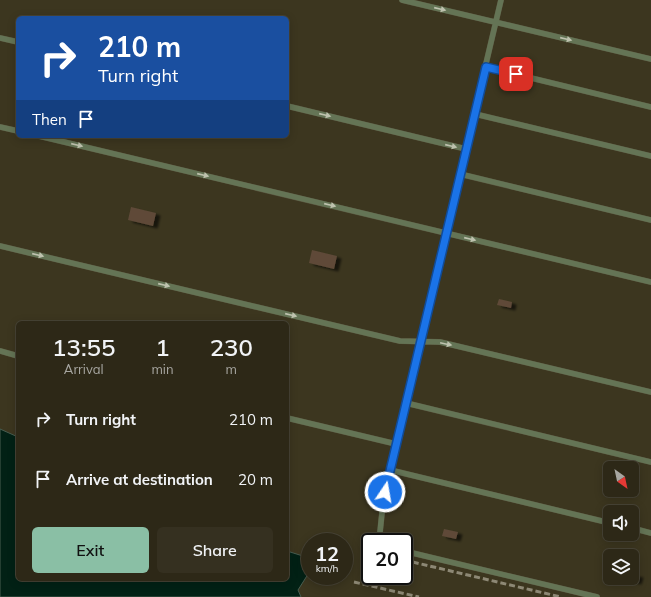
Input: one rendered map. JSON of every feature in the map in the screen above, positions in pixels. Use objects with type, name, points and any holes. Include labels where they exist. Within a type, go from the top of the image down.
[{"type":"lane","points":[[402,0],[651,59]]},
{"type":"lane","points":[[380,533],[383,503],[390,470],[501,0]]},
{"type":"lane","points":[[0,38],[16,42]]},
{"type":"lane","points":[[486,67],[651,107]]},
{"type":"lane","points":[[289,106],[466,149]]},
{"type":"lane","points":[[475,114],[651,156]]},
{"type":"lane","points":[[0,127],[16,131]]},
{"type":"lane","points":[[47,138],[651,282]]},
{"type":"lane","points":[[460,174],[651,220]]},
{"type":"lane","points":[[0,246],[400,341],[440,342],[651,392]]},
{"type":"lane","points":[[0,351],[16,355]]},
{"type":"lane","points":[[406,403],[651,462]]},
{"type":"lane","points":[[289,418],[396,444]]},
{"type":"lane","points":[[390,470],[603,521]]},
{"type":"lane","points":[[639,530],[651,533]]},
{"type":"lane","points":[[413,553],[597,597]]},
{"type":"shaded area","points":[[0,429],[16,436],[16,581],[289,581],[289,552],[301,555],[301,585],[298,590],[301,597],[0,597]]},
{"type":"building","points":[[131,207],[156,213],[153,226],[128,220]]},
{"type":"building","points":[[312,250],[337,256],[334,269],[309,263]]},
{"type":"building","points":[[499,299],[512,302],[511,308],[497,305]]},
{"type":"building","points":[[444,529],[458,532],[456,539],[442,536]]},
{"type":"railway","points":[[413,562],[561,597]]},
{"type":"railway","points":[[354,582],[419,597]]},
{"type":"route","points":[[385,492],[486,67],[516,74]]}]
